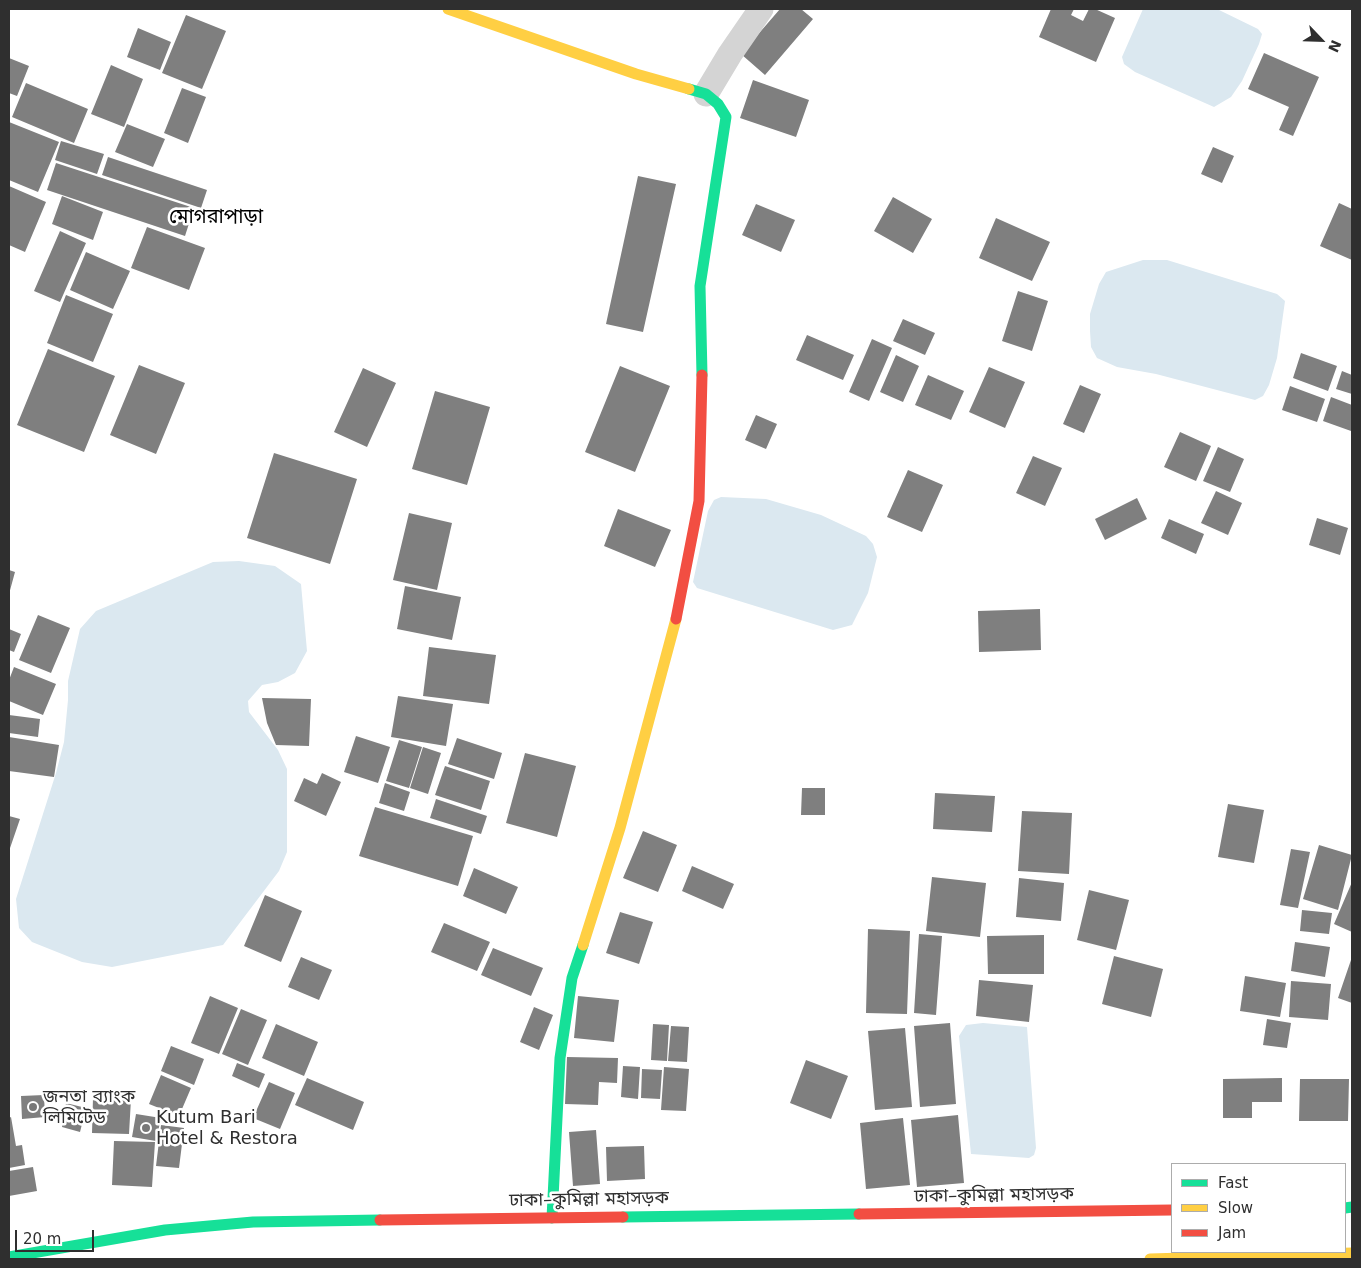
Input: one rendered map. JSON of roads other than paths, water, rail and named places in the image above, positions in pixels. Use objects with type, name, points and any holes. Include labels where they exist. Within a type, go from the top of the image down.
[{"type":"main road","points":[[448,9],[636,74],[706,94],[718,104],[726,117],[700,286],[702,387],[699,501],[678,613],[620,828],[572,978],[560,1058],[552,1218]]},
{"type":"main road","name":"ঢাকা–কুমিল্লা মহাসড়ক","points":[[9,1257],[165,1230],[253,1222],[1171,1210]]},
{"type":"main road","points":[[1150,1259],[1352,1253]]},
{"type":"street","points":[[706,94],[730,54],[761,9]]},
{"type":"place","name":"জনতা ব্যাংক লিমিটেড","points":[[33,1107]]},
{"type":"place","name":"Kutum Bari Hotel & Restora","points":[[146,1128]]},
{"type":"district","name":"মোগরাপাড়া","points":[[216,218]]}]
